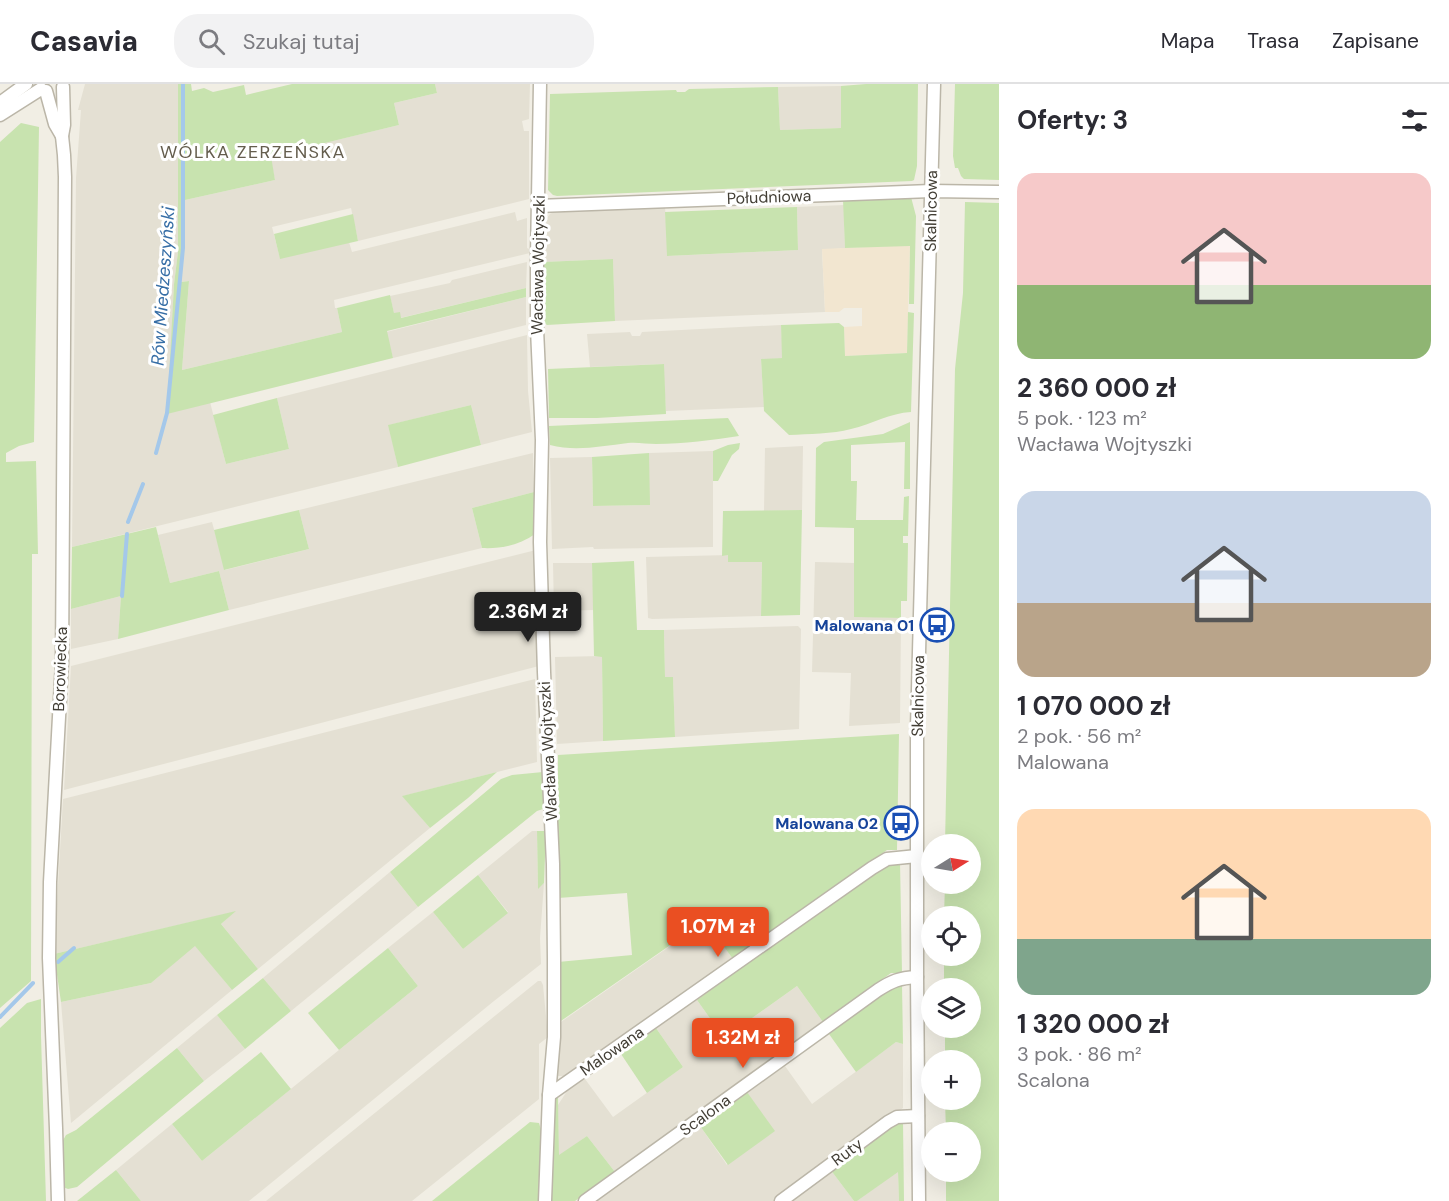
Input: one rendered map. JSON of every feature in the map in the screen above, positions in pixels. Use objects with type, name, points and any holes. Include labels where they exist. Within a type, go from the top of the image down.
[{"type":"street","points":[[0,103],[26,84]]},
{"type":"street","name":"Wacława Wojtyszki","points":[[540,84],[537,256],[537,329],[542,440],[540,542],[553,864],[554,959],[554,1037],[549,1095],[545,1201]]},
{"type":"street","name":"Skalnicowa","points":[[919,1201],[917,856],[919,636],[934,84]]},
{"type":"street","points":[[0,115],[41,88],[54,92],[65,86]]},
{"type":"street","name":"Borowiecka","points":[[58,1201],[49,957],[62,662],[65,177],[62,136],[65,86]]},
{"type":"street","name":"Borowiecka","points":[[41,88],[62,136]]},
{"type":"street","name":"Południowa","points":[[538,206],[931,191],[999,192]]},
{"type":"street","name":"Malowana","points":[[549,1095],[872,868],[887,859],[917,856]]},
{"type":"street","name":"Scalona","points":[[585,1201],[878,990],[894,980],[917,977]]},
{"type":"street","name":"Ruty","points":[[781,1201],[888,1122],[897,1117],[918,1116]]},
{"type":"shaded area","points":[[85,84],[178,84],[178,252],[174,284],[168,413],[210,402],[226,464],[289,449],[277,398],[527,335],[528,391],[532,432],[481,445],[471,405],[389,425],[398,467],[72,547],[76,178],[81,110],[78,110]]},
{"type":"shaded area","points":[[435,84],[530,84],[529,119],[522,121],[524,131],[529,131],[529,199],[358,241],[351,208],[272,227],[280,258],[349,242],[352,252],[515,212],[517,221],[527,218],[527,248],[530,253],[334,300],[342,332],[182,370],[189,281],[181,282],[185,200],[275,180],[270,156],[399,125],[394,103],[437,93]]},
{"type":"shaded area","points":[[841,86],[842,128],[780,130],[778,87]]},
{"type":"shaded area","points":[[844,205],[845,248],[822,250],[825,312],[615,321],[613,259],[543,262],[544,225],[550,214],[557,210],[665,206],[668,256],[798,250],[797,207]]},
{"type":"shaded area","points":[[910,245],[907,353],[845,356],[844,327],[862,326],[862,308],[844,308],[839,312],[825,312],[822,249]]},
{"type":"shaded area","points":[[527,262],[526,288],[400,318],[394,313],[390,296],[450,283],[452,280]]},
{"type":"shaded area","points":[[526,297],[526,325],[393,358],[386,332]]},
{"type":"shaded area","points":[[781,325],[783,358],[761,360],[764,407],[666,411],[663,364],[590,367],[587,334],[630,332],[632,336],[640,336],[642,332]]},
{"type":"shaded area","points":[[803,446],[802,510],[764,511],[765,448]]},
{"type":"shaded area","points":[[713,451],[713,547],[552,549],[550,458],[592,457],[593,506],[649,505],[649,453]]},
{"type":"shaded area","points":[[533,453],[534,492],[472,508],[482,548],[229,610],[219,571],[170,583],[158,535],[212,522],[225,570],[309,549],[299,510]]},
{"type":"shaded area","points":[[536,550],[539,666],[64,790],[71,666]]},
{"type":"shaded area","points":[[729,555],[729,562],[762,562],[761,616],[648,618],[646,557]]},
{"type":"shaded area","points":[[815,562],[855,563],[854,616],[901,618],[900,723],[849,726],[851,673],[812,672]]},
{"type":"shaded area","points":[[553,563],[592,563],[594,610],[554,611]]},
{"type":"shaded area","points":[[121,596],[118,639],[71,649],[71,609]]},
{"type":"shaded area","points":[[798,626],[801,629],[799,729],[675,737],[673,678],[665,677],[664,630]]},
{"type":"shaded area","points":[[602,656],[603,741],[557,744],[555,657]]},
{"type":"shaded area","points":[[535,679],[537,762],[403,796],[430,828],[258,969],[221,924],[234,912],[54,954],[63,799]]},
{"type":"shaded area","points":[[532,831],[537,831],[538,888],[544,883],[540,938],[541,964],[249,1201],[141,1201],[116,1170],[172,1124],[202,1161],[418,986],[388,948],[433,912],[463,949],[508,912],[478,875]]},
{"type":"shaded area","points":[[390,872],[418,907],[291,1011],[263,978]]},
{"type":"shaded area","points":[[706,921],[733,959],[565,1076],[558,1076],[558,1024]]},
{"type":"shaded area","points":[[195,945],[232,990],[71,1123],[61,1002],[151,983]]},
{"type":"shaded area","points":[[538,981],[541,981],[543,985],[548,1037],[539,1044],[539,1099],[412,1201],[266,1201]]},
{"type":"shaded area","points":[[797,986],[823,1022],[615,1172],[587,1136],[559,1156],[558,1105],[567,1091],[585,1079],[613,1117],[683,1067],[656,1028],[697,1000],[724,1038]]},
{"type":"shaded area","points":[[217,1015],[245,1049],[204,1081],[177,1048]]},
{"type":"shaded area","points":[[896,1042],[903,1044],[903,1108],[776,1201],[596,1201],[700,1126],[727,1165],[747,1092],[785,1066],[812,1104]]},
{"type":"shaded area","points":[[830,1169],[854,1201],[787,1201]]},
{"type":"shaded area","points":[[898,1171],[899,1201],[857,1201]]},
{"type":"green space","points":[[178,84],[191,84],[192,91],[204,88],[213,92],[244,85],[246,95],[292,84],[435,84],[437,93],[394,103],[399,125],[271,156],[275,180],[185,200],[181,282],[189,281],[182,370],[342,332],[337,308],[390,295],[394,313],[400,312],[401,318],[526,288],[526,297],[387,331],[393,358],[167,414],[174,284],[178,252]]},
{"type":"green space","points":[[918,84],[917,166],[912,181],[557,196],[548,190],[550,94],[676,90],[685,92],[689,89],[778,87],[780,130],[841,128],[841,86]]},
{"type":"green space","points":[[955,84],[999,84],[999,180],[964,179],[958,168],[955,168],[953,156]]},
{"type":"green space","points":[[21,123],[39,127],[34,442],[6,453],[6,462],[36,461],[38,554],[32,554],[31,981],[0,1008],[0,142]]},
{"type":"green space","points":[[911,197],[916,216],[914,304],[909,304],[910,246],[845,248],[843,200]]},
{"type":"green space","points":[[965,202],[999,203],[999,1201],[946,1201],[946,1182],[981,1182],[981,1122],[946,1122],[945,1110],[981,1110],[981,1050],[945,1050],[945,1038],[981,1038],[981,978],[944,978],[944,966],[981,966],[981,906],[944,906],[945,894],[981,894],[981,834],[945,834],[955,369],[963,293]]},
{"type":"green space","points":[[797,207],[798,250],[667,256],[665,212]]},
{"type":"green space","points":[[353,214],[358,241],[280,259],[274,234]]},
{"type":"green space","points":[[613,259],[615,321],[547,325],[543,322],[543,262]]},
{"type":"green space","points":[[908,312],[914,313],[911,412],[896,414],[844,431],[789,435],[764,411],[761,359],[782,358],[781,325],[839,323],[844,327],[845,356],[907,353]]},
{"type":"green space","points":[[664,364],[666,414],[549,418],[548,369]]},
{"type":"green space","points":[[277,398],[289,449],[226,464],[213,415]]},
{"type":"green space","points":[[471,405],[481,445],[398,467],[388,425]]},
{"type":"green space","points":[[728,418],[739,436],[687,443],[631,443],[579,448],[550,445],[549,426]]},
{"type":"green space","points":[[910,422],[910,489],[904,489],[905,442],[851,445],[851,481],[857,481],[856,520],[903,520],[904,497],[909,496],[908,536],[903,536],[903,543],[908,543],[907,601],[901,601],[901,618],[854,617],[854,528],[815,527],[816,448],[824,442],[883,434]]},
{"type":"green space","points":[[740,443],[739,449],[732,455],[718,481],[713,481],[713,451]]},
{"type":"green space","points":[[649,453],[650,505],[593,506],[592,457]]},
{"type":"green space","points":[[534,492],[535,534],[510,546],[482,548],[472,508]]},
{"type":"green space","points":[[299,510],[309,549],[224,570],[214,530]]},
{"type":"green space","points":[[802,510],[800,615],[761,616],[762,562],[728,562],[728,555],[722,556],[723,511]]},
{"type":"green space","points":[[156,527],[170,583],[219,571],[229,610],[118,639],[121,596],[71,609],[72,547]]},
{"type":"green space","points":[[634,561],[637,630],[664,630],[665,677],[673,677],[675,737],[603,741],[602,657],[594,656],[592,563]]},
{"type":"green space","points":[[899,734],[897,850],[887,850],[733,959],[705,921],[558,1023],[558,962],[632,955],[627,893],[558,898],[558,755]]},
{"type":"green space","points":[[497,772],[430,828],[402,796]]},
{"type":"green space","points":[[543,772],[546,808],[537,811],[418,907],[390,872],[501,779],[512,775]]},
{"type":"green space","points":[[537,831],[546,831],[544,883],[538,889]]},
{"type":"green space","points":[[900,860],[902,973],[891,973],[823,1022],[797,986],[724,1038],[697,1000],[874,871],[888,863]]},
{"type":"green space","points":[[478,875],[508,913],[463,949],[433,912]]},
{"type":"green space","points":[[236,911],[221,924],[258,969],[232,990],[195,946],[151,983],[61,1002],[54,954]]},
{"type":"green space","points":[[388,948],[418,986],[339,1050],[308,1013]]},
{"type":"green space","points":[[263,978],[291,1011],[245,1049],[217,1015]]},
{"type":"green space","points":[[902,984],[903,1044],[896,1042],[856,1072],[829,1034],[879,994]]},
{"type":"green space","points":[[41,999],[46,1201],[0,1201],[0,1028],[27,1003]]},
{"type":"green space","points":[[656,1028],[683,1067],[647,1093],[621,1054]]},
{"type":"green space","points":[[177,1048],[204,1081],[77,1187],[68,1189],[63,1187],[60,1146],[66,1135],[76,1130]]},
{"type":"green space","points":[[261,1052],[291,1089],[202,1161],[172,1124]]},
{"type":"green space","points":[[747,1092],[775,1131],[728,1165],[700,1126]]},
{"type":"green space","points":[[558,1096],[559,1155],[587,1136],[615,1172],[575,1201],[550,1201],[554,1099]]},
{"type":"green space","points":[[898,1121],[903,1121],[904,1201],[899,1201],[898,1172],[854,1201],[830,1169]]},
{"type":"green space","points":[[530,1122],[539,1123],[542,1133],[541,1201],[432,1201]]},
{"type":"green space","points":[[116,1170],[141,1201],[77,1201]]},
{"type":"waterway","name":"Rów Miedzeszyński","points":[[156,453],[167,413],[183,248],[183,84]]},
{"type":"waterway","name":"Rów Miedzeszyński","points":[[128,522],[143,484]]},
{"type":"waterway","name":"Rów Miedzeszyński","points":[[122,596],[127,534]]},
{"type":"waterway","name":"Rów Miedzeszyński","points":[[58,962],[74,948]]},
{"type":"waterway","name":"Rów Miedzeszyński","points":[[0,1017],[33,983]]},
{"type":"place","name":"Malowana 01","points":[[937,625]]},
{"type":"place","name":"Malowana 02","points":[[901,823]]},
{"type":"district","name":"WÓLKA ZERZEŃSKA","points":[[253,152]]}]
